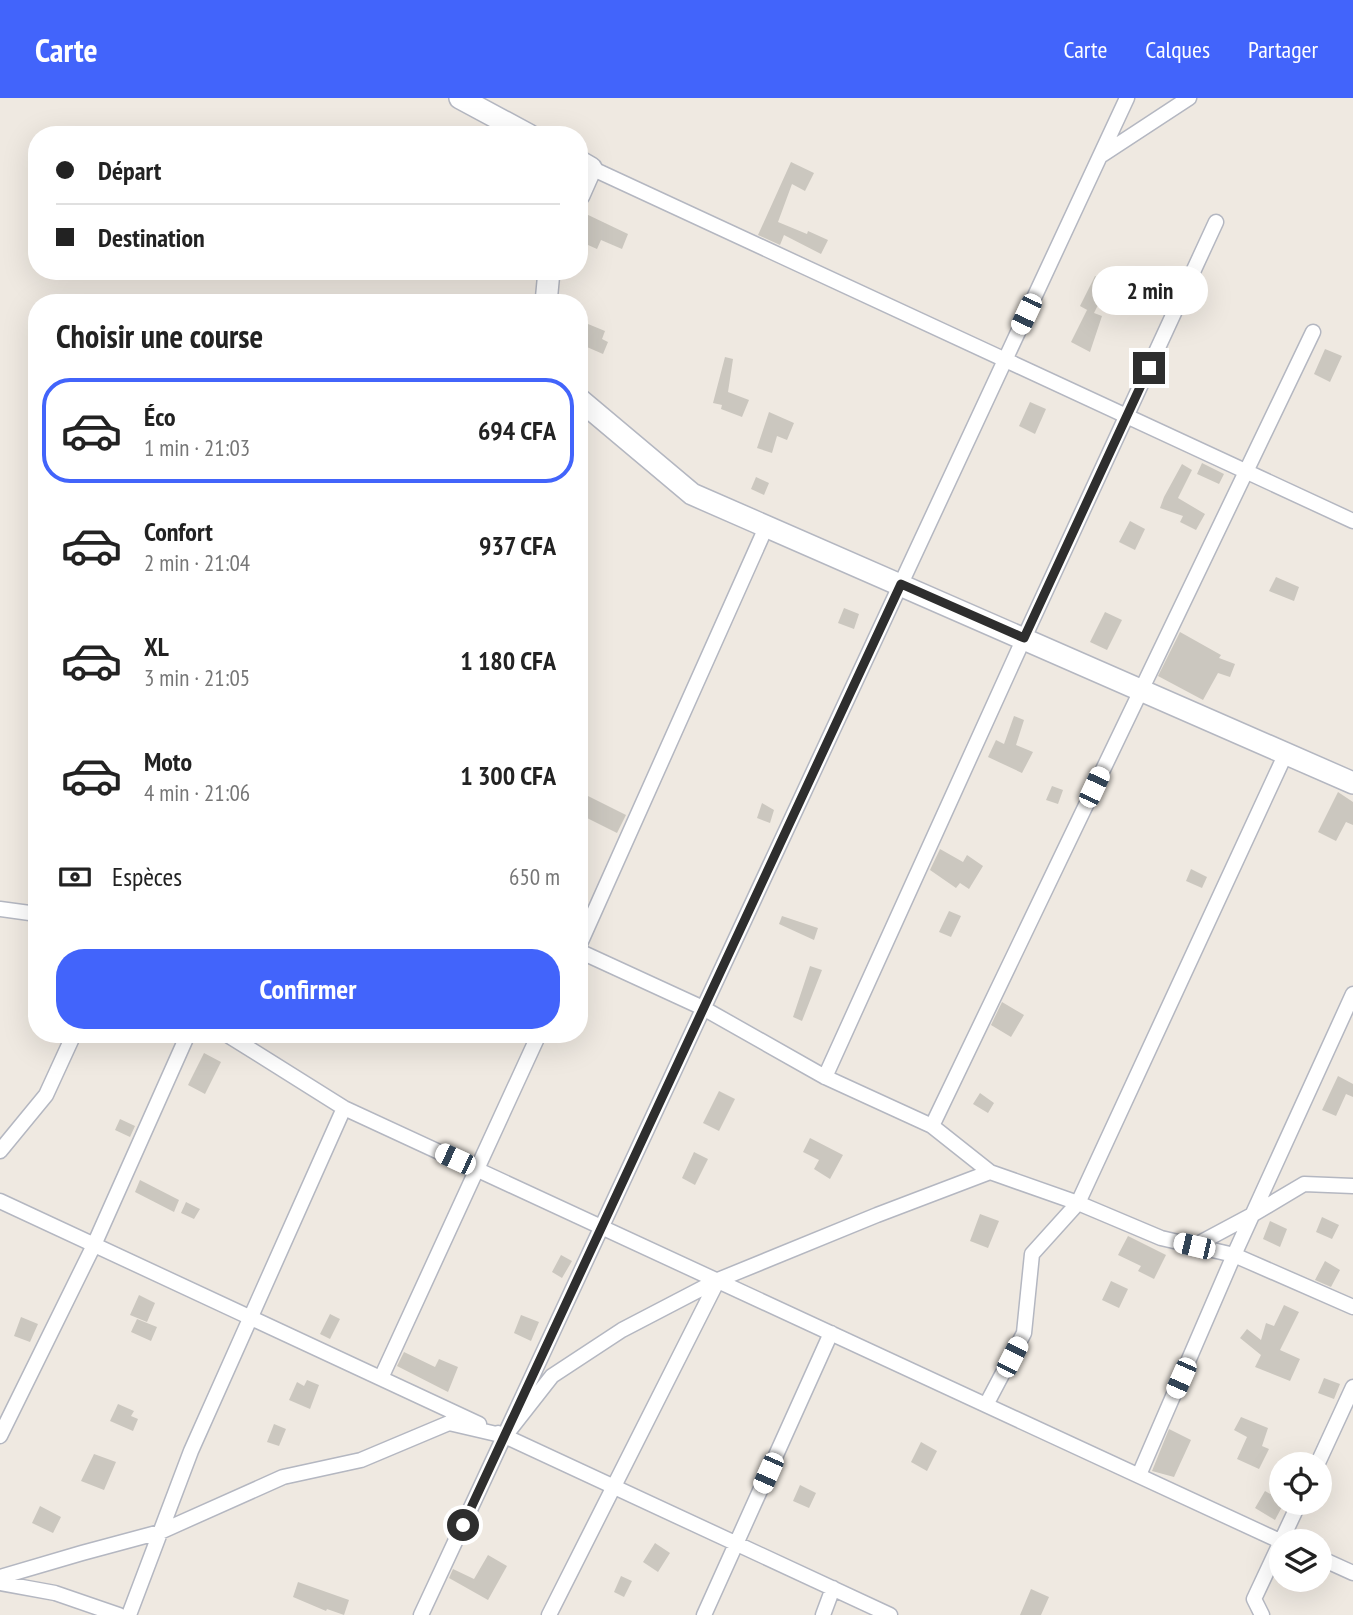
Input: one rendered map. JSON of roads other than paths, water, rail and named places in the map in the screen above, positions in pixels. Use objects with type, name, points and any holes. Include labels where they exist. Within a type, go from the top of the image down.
[{"type":"street","points":[[460,98],[512,126]]},
{"type":"street","points":[[421,1615],[1127,98]]},
{"type":"street","points":[[1100,156],[1189,98]]},
{"type":"street","points":[[588,165],[1353,522]]},
{"type":"street","points":[[825,1077],[1216,222]]},
{"type":"street","points":[[932,1126],[1312,332]]},
{"type":"street","points":[[588,407],[692,494],[1353,783]]},
{"type":"street","points":[[588,928],[767,525]]},
{"type":"street","points":[[986,1405],[1024,1332],[1032,1254],[1078,1203],[1286,753]]},
{"type":"street","points":[[0,909],[28,913]]},
{"type":"street","points":[[588,952],[703,1008],[825,1077],[932,1126],[990,1172],[1078,1203],[1161,1238],[1234,1255],[1353,1307]]},
{"type":"street","points":[[1139,1475],[1234,1255],[1353,994]]},
{"type":"street","points":[[0,1151],[47,1095],[70,1043]]},
{"type":"street","points":[[0,1436],[94,1245],[184,1043]]},
{"type":"street","points":[[240,1043],[344,1108],[1269,1536]]},
{"type":"street","points":[[381,1378],[535,1043]]},
{"type":"street","points":[[129,1615],[191,1451],[344,1108]]},
{"type":"street","points":[[505,1436],[552,1376],[622,1330],[718,1280],[990,1172]]},
{"type":"street","points":[[1194,1246],[1304,1184],[1353,1186]]},
{"type":"street","points":[[0,1201],[890,1615]]},
{"type":"street","points":[[549,1615],[718,1280]]},
{"type":"street","points":[[704,1615],[831,1333]]},
{"type":"street","points":[[1323,1452],[1353,1387]]},
{"type":"street","points":[[0,1577],[160,1532],[283,1477],[361,1460],[449,1423],[505,1436]]},
{"type":"street","points":[[1332,1563],[1353,1573]]},
{"type":"street","points":[[1262,1615],[1254,1599],[1269,1567]]},
{"type":"street","points":[[0,1583],[55,1593],[119,1615]]},
{"type":"street","points":[[823,1615],[832,1588]]}]
